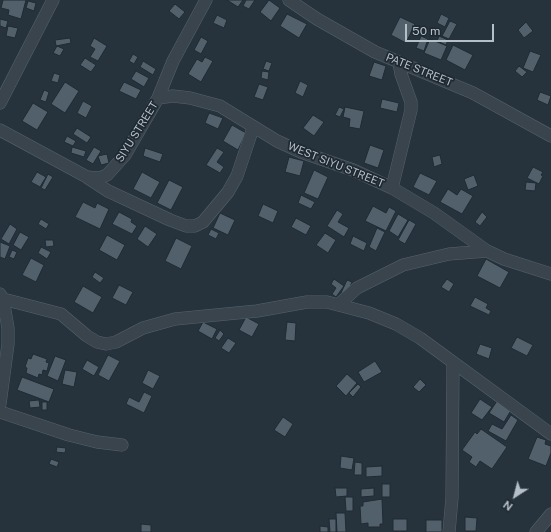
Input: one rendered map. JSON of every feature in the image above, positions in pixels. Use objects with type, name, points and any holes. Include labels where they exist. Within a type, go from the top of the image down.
[{"type":"street","points":[[0,103],[53,0]]},
{"type":"street","name":"SIYU STREET","points":[[87,177],[99,178],[108,175],[125,155],[158,98],[172,61],[206,0]]},
{"type":"street","name":"PATE STREET","points":[[289,0],[349,38],[399,63],[454,85],[486,100],[551,136]]},
{"type":"street","points":[[392,188],[411,110],[411,102],[401,74],[399,63]]},
{"type":"street","name":"WEST SIYU STREET","points":[[158,98],[173,96],[190,98],[220,106],[253,128],[301,152],[353,170],[392,188],[434,213],[487,251],[504,259],[551,274]]},
{"type":"street","points":[[0,130],[87,177],[108,191],[170,220],[186,226],[195,226],[203,222],[228,192],[237,176],[253,128]]},
{"type":"street","points":[[338,305],[357,288],[403,265],[449,254],[487,251]]},
{"type":"street","points":[[0,404],[8,344],[8,328],[1,296],[61,314],[87,336],[97,342],[106,344],[116,342],[143,328],[175,319],[257,311],[307,302],[327,302],[369,313],[396,324],[420,338],[551,434]]},
{"type":"street","points":[[449,532],[452,498],[453,362]]},
{"type":"street","points":[[0,412],[69,436],[97,442],[122,445]]},
{"type":"street","points":[[536,532],[551,514]]},
{"type":"building","points":[[3,0],[26,0],[21,19],[8,15],[9,10],[1,8]]},
{"type":"building","points":[[227,0],[243,0],[238,7]]},
{"type":"building","points":[[246,0],[255,0],[249,9],[243,6]]},
{"type":"building","points":[[269,0],[280,8],[271,21],[260,12]]},
{"type":"building","points":[[28,1],[36,3],[34,11],[26,8]]},
{"type":"building","points":[[175,4],[185,12],[179,19],[169,11]]},
{"type":"building","points":[[287,14],[307,24],[299,38],[280,26]]},
{"type":"building","points":[[441,14],[449,18],[445,27],[437,23]]},
{"type":"building","points":[[217,15],[227,20],[224,28],[213,23]]},
{"type":"building","points":[[400,17],[415,24],[406,43],[391,35]]},
{"type":"building","points":[[0,19],[8,21],[6,28],[0,26]]},
{"type":"building","points":[[450,21],[457,24],[449,39],[442,36]]},
{"type":"building","points":[[526,22],[533,31],[524,38],[518,30]]},
{"type":"building","points":[[8,26],[18,28],[15,38],[6,36]]},
{"type":"building","points":[[421,36],[428,39],[424,51],[416,48]]},
{"type":"building","points":[[439,36],[448,40],[446,45],[437,41]]},
{"type":"building","points":[[201,37],[208,41],[201,54],[194,50]]},
{"type":"building","points":[[70,38],[71,43],[56,46],[55,40]]},
{"type":"building","points":[[94,38],[107,46],[98,61],[90,57],[95,49],[90,46]]},
{"type":"building","points":[[430,39],[447,46],[441,60],[424,53]]},
{"type":"building","points":[[453,45],[473,55],[465,70],[446,60]]},
{"type":"building","points":[[57,46],[64,49],[60,56],[53,53]]},
{"type":"building","points":[[530,51],[541,55],[533,72],[523,68]]},
{"type":"building","points":[[133,54],[138,57],[134,64],[129,61]]},
{"type":"building","points":[[205,57],[213,61],[201,82],[188,74],[197,59],[202,62]]},
{"type":"building","points":[[85,58],[96,65],[91,72],[80,65]]},
{"type":"building","points":[[143,61],[156,69],[153,75],[140,67]]},
{"type":"building","points":[[266,61],[272,63],[269,71],[263,69]]},
{"type":"building","points":[[374,62],[386,66],[382,80],[369,76]]},
{"type":"building","points":[[519,66],[527,72],[522,77],[515,71]]},
{"type":"building","points":[[136,71],[149,78],[144,87],[131,79]]},
{"type":"building","points":[[262,71],[269,72],[268,80],[261,78]]},
{"type":"building","points":[[54,73],[60,75],[58,83],[51,81]]},
{"type":"building","points":[[300,81],[308,85],[303,97],[295,93]]},
{"type":"building","points":[[65,82],[79,91],[65,113],[51,104]]},
{"type":"building","points":[[124,82],[141,90],[136,99],[119,91]]},
{"type":"building","points":[[259,84],[268,87],[263,100],[254,97]]},
{"type":"building","points":[[44,90],[49,92],[46,102],[40,100]]},
{"type":"building","points":[[540,92],[551,96],[548,105],[537,100]]},
{"type":"building","points":[[382,99],[399,103],[397,112],[380,108]]},
{"type":"building","points":[[83,101],[92,106],[86,118],[77,113]]},
{"type":"building","points":[[33,103],[48,112],[37,130],[22,121]]},
{"type":"building","points":[[339,107],[344,109],[340,117],[335,115]]},
{"type":"building","points":[[345,107],[364,111],[360,129],[349,127],[350,119],[343,117]]},
{"type":"building","points":[[209,113],[223,118],[218,129],[205,123]]},
{"type":"building","points":[[313,115],[324,122],[314,136],[303,128]]},
{"type":"building","points":[[232,125],[246,133],[238,150],[223,141]]},
{"type":"building","points":[[77,128],[91,137],[87,143],[73,134]]},
{"type":"building","points":[[67,136],[76,141],[73,146],[64,142]]},
{"type":"building","points":[[370,145],[384,150],[378,168],[364,163]]},
{"type":"building","points":[[72,147],[86,151],[84,157],[71,153]]},
{"type":"building","points":[[94,147],[101,151],[93,164],[86,160]]},
{"type":"building","points":[[145,148],[163,154],[160,162],[143,156]]},
{"type":"building","points":[[217,148],[224,152],[217,162],[224,167],[220,173],[206,165]]},
{"type":"building","points":[[107,154],[109,163],[101,165],[98,156]]},
{"type":"building","points":[[440,155],[442,164],[434,167],[432,157]]},
{"type":"building","points":[[289,157],[304,161],[300,176],[285,172]]},
{"type":"building","points":[[533,167],[543,172],[541,175],[543,176],[539,184],[527,178]]},
{"type":"building","points":[[314,170],[328,177],[318,199],[304,193]]},
{"type":"building","points":[[37,172],[46,177],[40,187],[31,182]]},
{"type":"building","points":[[142,172],[160,182],[151,198],[133,189]]},
{"type":"building","points":[[420,173],[437,181],[429,195],[413,187]]},
{"type":"building","points":[[48,174],[53,177],[45,190],[41,188]]},
{"type":"building","points":[[474,175],[478,186],[468,190],[464,179]]},
{"type":"building","points":[[169,180],[183,187],[171,210],[157,203]]},
{"type":"building","points":[[526,182],[536,183],[535,191],[525,190]]},
{"type":"building","points":[[448,189],[457,195],[461,189],[473,196],[462,214],[440,202]]},
{"type":"building","points":[[301,195],[315,202],[311,209],[298,203]]},
{"type":"building","points":[[83,202],[95,208],[97,203],[109,209],[100,229],[75,217]]},
{"type":"building","points":[[263,204],[278,211],[273,223],[258,216]]},
{"type":"building","points":[[373,206],[386,213],[389,207],[396,211],[386,231],[365,221]]},
{"type":"building","points":[[337,210],[343,214],[338,222],[349,228],[344,237],[327,226]]},
{"type":"building","points":[[119,212],[132,219],[131,222],[137,226],[132,234],[112,224]]},
{"type":"building","points":[[482,212],[487,217],[480,226],[475,222]]},
{"type":"building","points":[[220,213],[235,220],[228,235],[213,228]]},
{"type":"building","points":[[398,214],[408,220],[398,237],[389,231]]},
{"type":"building","points":[[296,218],[311,226],[306,235],[291,227]]},
{"type":"building","points":[[41,219],[49,224],[46,229],[38,224]]},
{"type":"building","points":[[409,220],[416,224],[405,244],[398,240]]},
{"type":"building","points":[[10,224],[17,229],[9,244],[1,239]]},
{"type":"building","points":[[145,226],[157,234],[148,247],[137,239]]},
{"type":"building","points":[[377,228],[385,232],[376,251],[369,247]]},
{"type":"building","points":[[211,229],[219,233],[216,239],[208,235]]},
{"type":"building","points":[[20,232],[29,237],[21,250],[13,245]]},
{"type":"building","points":[[325,233],[336,240],[328,253],[316,245]]},
{"type":"building","points":[[107,235],[125,245],[117,260],[99,250]]},
{"type":"building","points":[[353,236],[367,243],[364,251],[350,244]]},
{"type":"building","points":[[176,238],[192,246],[181,269],[165,261]]},
{"type":"building","points":[[45,240],[53,240],[54,246],[46,247]]},
{"type":"building","points":[[0,242],[10,246],[5,259],[0,257]]},
{"type":"building","points":[[41,247],[51,252],[47,259],[38,253]]},
{"type":"building","points":[[12,250],[17,252],[14,259],[9,257]]},
{"type":"building","points":[[31,258],[44,265],[36,282],[22,275]]},
{"type":"building","points":[[486,259],[509,272],[500,288],[477,276]]},
{"type":"building","points":[[95,272],[104,278],[100,283],[92,277]]},
{"type":"building","points":[[334,279],[344,286],[336,297],[332,294],[336,288],[331,284]]},
{"type":"building","points":[[447,279],[454,284],[449,292],[441,287]]},
{"type":"building","points":[[347,280],[352,282],[346,296],[341,293]]},
{"type":"building","points":[[119,285],[133,292],[126,305],[112,298]]},
{"type":"building","points":[[83,286],[102,297],[93,313],[74,302]]},
{"type":"building","points":[[475,297],[488,304],[486,308],[491,311],[489,315],[470,306]]},
{"type":"building","points":[[246,317],[259,324],[252,337],[239,330]]},
{"type":"building","points":[[203,322],[217,329],[212,339],[198,331]]},
{"type":"building","points":[[287,322],[296,323],[295,341],[285,340]]},
{"type":"building","points":[[220,330],[224,334],[219,341],[215,338]]},
{"type":"building","points":[[517,337],[533,345],[527,356],[511,348]]},
{"type":"building","points":[[228,338],[236,343],[229,353],[221,348]]},
{"type":"building","points":[[480,344],[492,348],[489,359],[476,354]]},
{"type":"building","points":[[33,354],[47,359],[46,362],[49,363],[47,371],[43,370],[42,375],[39,374],[38,378],[26,373],[27,368],[25,367],[28,358],[31,359]]},
{"type":"building","points":[[108,355],[120,361],[109,381],[98,375]]},
{"type":"building","points":[[55,356],[66,360],[58,381],[47,376]]},
{"type":"building","points":[[87,360],[99,367],[94,376],[82,369]]},
{"type":"building","points":[[375,361],[382,372],[364,382],[358,372]]},
{"type":"building","points":[[65,370],[77,372],[74,387],[62,384]]},
{"type":"building","points":[[148,370],[160,376],[153,389],[142,383]]},
{"type":"building","points":[[347,374],[357,383],[346,396],[336,386]]},
{"type":"building","points":[[22,377],[54,389],[49,402],[17,390]]},
{"type":"building","points":[[420,379],[426,385],[419,392],[413,387]]},
{"type":"building","points":[[358,384],[361,387],[353,397],[349,393]]},
{"type":"building","points":[[144,392],[152,396],[144,413],[126,404],[129,397],[139,402]]},
{"type":"building","points":[[499,398],[513,407],[504,422],[489,413]]},
{"type":"building","points":[[480,399],[492,407],[482,420],[471,413]]},
{"type":"building","points":[[39,400],[40,407],[30,408],[29,401]]},
{"type":"building","points":[[42,402],[47,402],[47,410],[42,410]]},
{"type":"building","points":[[511,415],[518,420],[506,441],[488,431],[492,424],[502,429]]},
{"type":"building","points":[[283,417],[293,424],[285,437],[274,430]]},
{"type":"building","points":[[481,429],[507,447],[492,469],[480,461],[476,467],[469,462],[472,457],[462,450],[475,432],[477,434]]},
{"type":"building","points":[[537,437],[546,440],[545,444],[551,446],[551,453],[546,466],[528,459]]},
{"type":"building","points":[[57,447],[66,448],[65,453],[56,452]]},
{"type":"building","points":[[341,456],[354,458],[352,470],[340,468]]},
{"type":"building","points":[[51,459],[59,462],[57,467],[49,464]]},
{"type":"building","points":[[355,462],[362,463],[362,475],[354,475]]},
{"type":"building","points":[[382,466],[382,476],[366,477],[366,467]]},
{"type":"building","points":[[382,484],[390,484],[390,497],[382,497]]},
{"type":"building","points":[[335,488],[347,488],[347,496],[336,497]]},
{"type":"building","points":[[374,488],[374,496],[361,497],[361,489]]},
{"type":"building","points":[[345,497],[353,497],[353,511],[346,511]]},
{"type":"building","points":[[382,499],[383,524],[380,524],[380,527],[368,527],[368,523],[361,524],[360,506],[363,506],[363,502]]},
{"type":"building","points":[[336,513],[345,513],[346,532],[337,532]]},
{"type":"building","points":[[465,517],[477,518],[476,531],[465,531]]},
{"type":"building","points":[[329,519],[336,519],[336,532],[330,532]]},
{"type":"building","points":[[393,519],[407,519],[407,531],[393,531]]},
{"type":"building","points":[[426,520],[442,520],[442,532],[426,532]]},
{"type":"building","points":[[141,524],[151,525],[151,532],[141,532]]},
{"type":"building","points":[[320,526],[328,527],[328,532],[320,532]]}]
